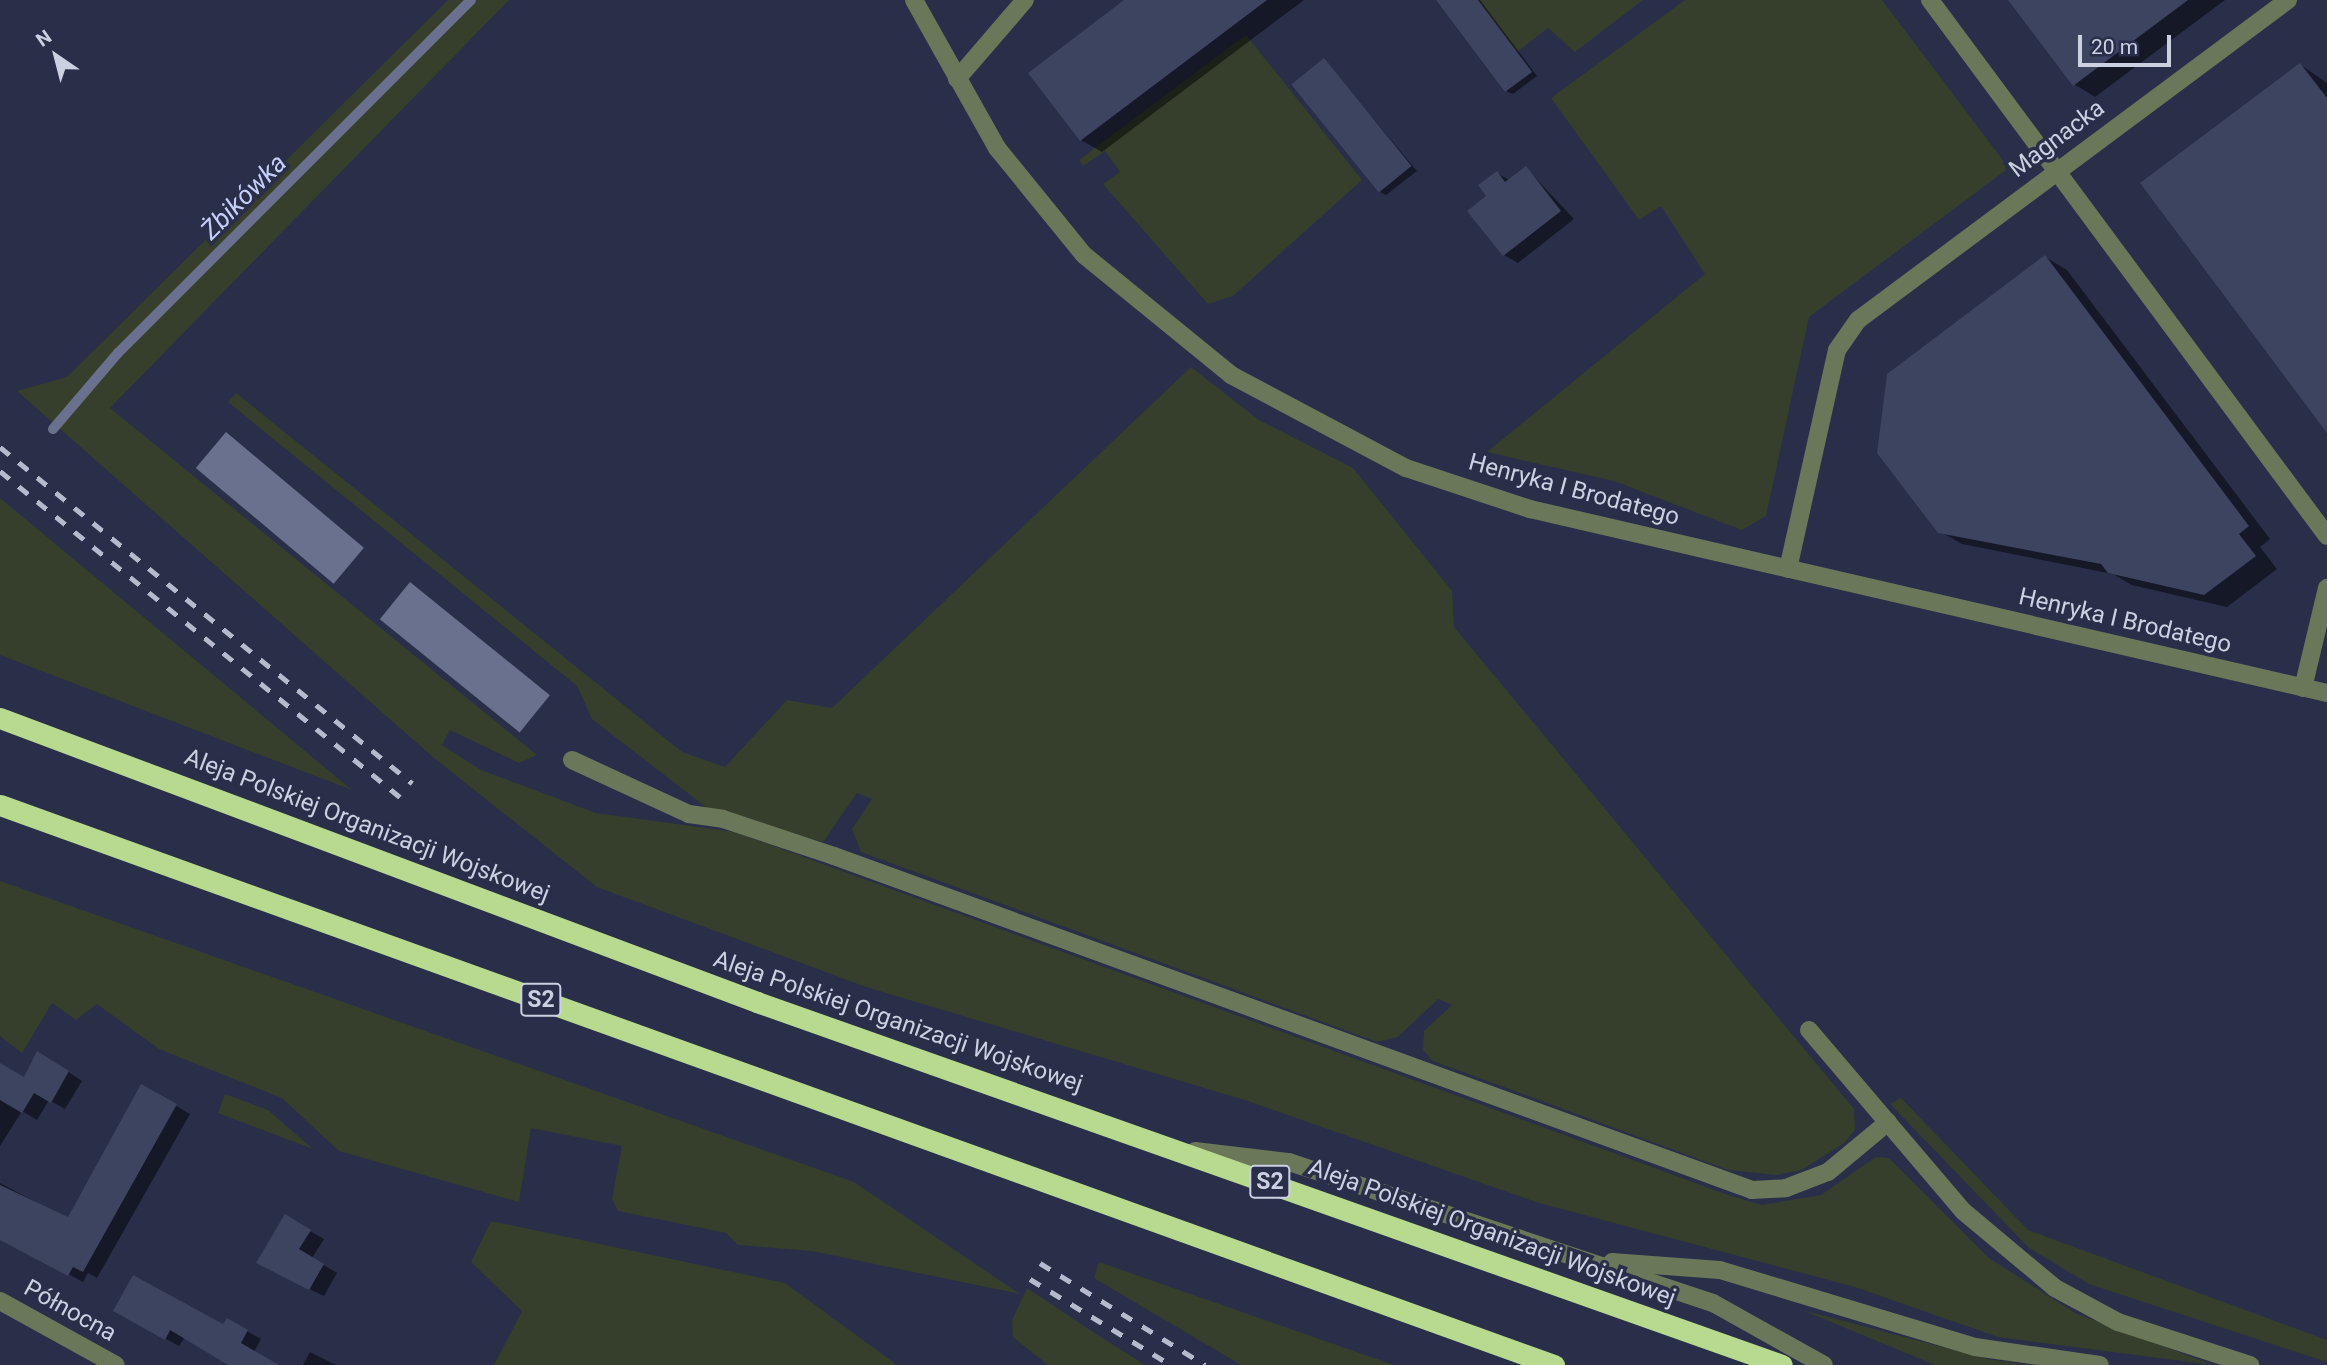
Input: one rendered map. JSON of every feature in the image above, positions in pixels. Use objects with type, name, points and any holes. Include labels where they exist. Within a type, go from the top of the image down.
[{"type":"highway","name":"Aleja Polskiej Organizacji Wojskowej","points":[[0,718],[757,1002],[1782,1365]]},
{"type":"highway","name":"S2","points":[[0,805],[1554,1365]]},
{"type":"street","name":"Henryka I Brodatego","points":[[914,0],[997,148],[1084,255],[1180,339],[1295,413],[1406,468],[1530,509],[2327,693]]},
{"type":"street","points":[[957,79],[1024,0]]},
{"type":"street","points":[[1930,0],[2327,536]]},
{"type":"street","name":"Magnacka","points":[[1788,569],[1836,350],[1858,320],[2057,169],[2288,0]]},
{"type":"street","points":[[2303,688],[2327,588]]},
{"type":"street","points":[[572,760],[688,814],[723,819],[834,856],[1752,1190],[1786,1188],[1828,1172],[1888,1122]]},
{"type":"street","points":[[1809,1030],[1963,1211],[2055,1288],[2118,1322],[2250,1365]]},
{"type":"street","points":[[1181,1150],[1289,1162],[1713,1303],[1824,1365]]},
{"type":"street","points":[[1584,1260],[1720,1270],[1975,1347],[2100,1365]]},
{"type":"street","name":"Północna","points":[[0,1301],[116,1365]]},
{"type":"green space","points":[[448,0],[509,0],[110,408],[537,755],[519,763],[450,730],[442,745],[481,770],[596,813],[735,832],[1731,1196],[1762,1205],[1821,1195],[1876,1157],[1889,1158],[1989,1258],[2075,1313],[2213,1365],[1998,1337],[1855,1287],[1539,1203],[1248,1101],[866,987],[597,887],[434,758],[17,391],[67,377]]},
{"type":"green space","points":[[1478,0],[1643,0],[1575,52],[1548,28],[1517,52]]},
{"type":"green space","points":[[1685,0],[1882,0],[2005,163],[2006,170],[1809,317],[1766,516],[1742,530],[1614,481],[1487,452],[1705,274],[1661,206],[1639,220],[1551,98]]},
{"type":"green space","points":[[1246,35],[1362,180],[1233,296],[1208,304],[1103,184],[1120,172],[1105,151],[1083,166],[1079,160]]},
{"type":"green space","points":[[1191,367],[1259,420],[1353,468],[1452,591],[1454,627],[1854,1109],[1855,1130],[1843,1144],[1801,1170],[1777,1175],[1728,1170],[1433,1061],[1423,1050],[1424,1031],[1452,1005],[1438,999],[1398,1037],[1377,1042],[861,852],[852,829],[872,799],[857,793],[823,842],[707,808],[592,719],[577,686],[228,402],[236,393],[682,752],[725,767],[787,700],[832,708]]},
{"type":"green space","points":[[0,498],[23,517],[352,790],[0,655]]},
{"type":"green space","points":[[0,881],[854,1182],[1020,1294],[812,1251],[738,1245],[726,1233],[618,1211],[612,1199],[622,1146],[531,1128],[519,1202],[339,1151],[282,1098],[159,1049],[97,1004],[76,1020],[52,1003],[22,1053],[0,1036]]},
{"type":"green space","points":[[225,1094],[268,1110],[313,1149],[218,1113]]},
{"type":"green space","points":[[1901,1098],[2028,1230],[2327,1340],[2327,1362],[2089,1284],[2029,1248],[1890,1104]]},
{"type":"green space","points":[[491,1221],[785,1283],[897,1365],[494,1365],[522,1311],[471,1262]]},
{"type":"green space","points":[[1099,1262],[1394,1365],[1241,1365],[1094,1278]]},
{"type":"green space","points":[[1027,1288],[1145,1365],[1048,1365],[1013,1337],[1012,1320]]},
{"type":"green space","points":[[1802,1310],[1988,1359],[2027,1365],[1935,1365]]},
{"type":"water","points":[[226,432],[364,548],[334,584],[196,468]]},
{"type":"water","points":[[410,582],[550,695],[520,733],[380,619]]},
{"type":"building","points":[[1124,0],[1267,0],[1080,141],[1028,73]]},
{"type":"building","points":[[1436,0],[1478,0],[1532,72],[1505,92]]},
{"type":"building","points":[[2008,0],[2188,0],[2073,86]]},
{"type":"building","points":[[1324,58],[1411,166],[1379,192],[1291,84]]},
{"type":"building","points":[[2300,63],[2327,98],[2327,433],[2140,183]]},
{"type":"building","points":[[1526,166],[1561,211],[1503,256],[1467,211],[1486,196],[1478,185],[1497,171],[1505,182]]},
{"type":"building","points":[[2045,255],[2249,526],[2239,534],[2256,556],[2204,595],[2108,573],[2101,564],[1938,533],[1877,453],[1887,374]]},
{"type":"building","points":[[37,1051],[69,1071],[51,1103],[34,1093],[22,1113],[0,1100],[0,1063],[24,1077]]},
{"type":"building","points":[[141,1084],[177,1104],[83,1272],[73,1267],[68,1276],[0,1240],[0,1185],[68,1217]]},
{"type":"building","points":[[285,1214],[311,1230],[299,1249],[324,1264],[309,1290],[256,1263]]},
{"type":"building","points":[[133,1275],[223,1324],[227,1318],[248,1330],[241,1343],[279,1365],[228,1365],[170,1330],[165,1340],[113,1311]]},
{"type":"waterway","name":"Żbikówka","points":[[53,429],[118,353],[471,0]]},
{"type":"railway","points":[[0,447],[412,783]]},
{"type":"railway","points":[[0,471],[400,797]]},
{"type":"railway","points":[[1040,1263],[1205,1365]]},
{"type":"railway","points":[[1030,1279],[1171,1365]]}]
